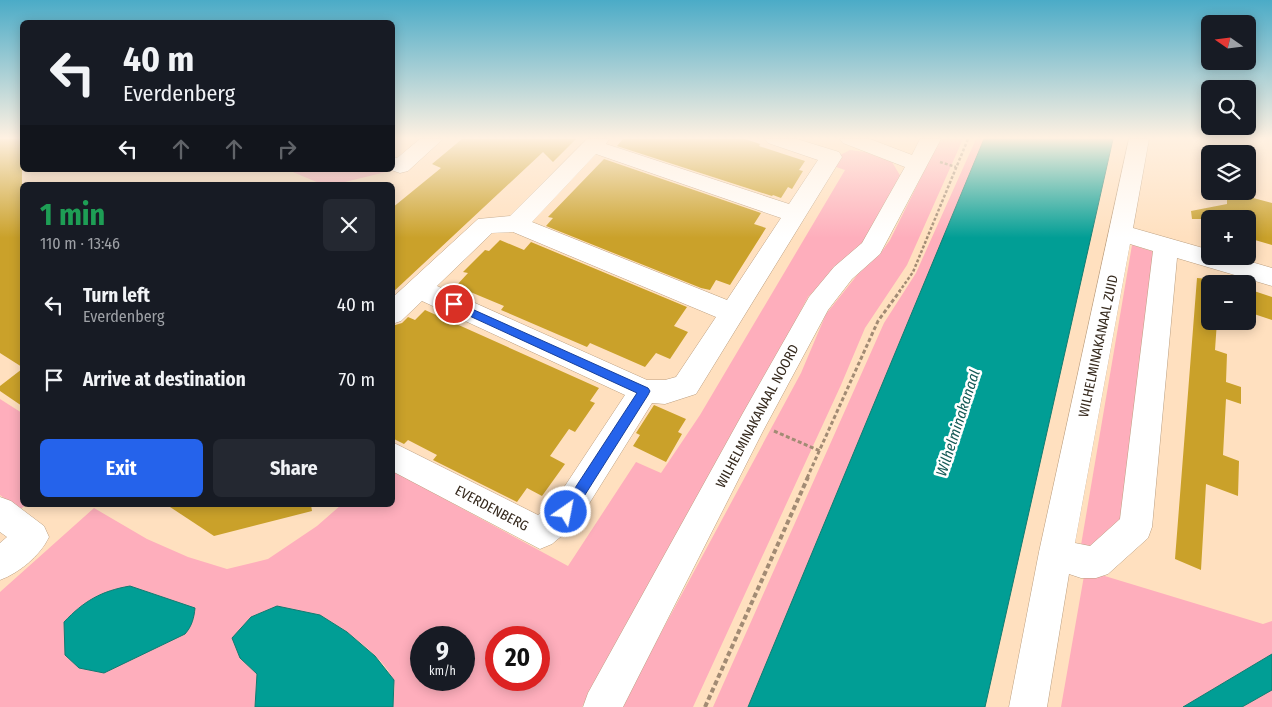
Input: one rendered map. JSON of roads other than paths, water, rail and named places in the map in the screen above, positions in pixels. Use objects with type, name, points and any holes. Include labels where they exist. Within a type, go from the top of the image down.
[{"type":"street","points":[[516,224],[567,172]]},
{"type":"street","points":[[677,172],[794,214]]},
{"type":"street","points":[[419,289],[644,391],[666,392],[686,386],[794,214],[823,172]]},
{"type":"street","name":"WILHELMINAKANAAL NOORD","points":[[602,707],[753,422],[818,304],[843,273],[871,248],[913,172]]},
{"type":"street","name":"WILHELMINAKANAAL ZUID","points":[[1028,707],[1056,552],[1133,172]]},
{"type":"street","points":[[395,311],[486,225],[516,224],[733,313]]},
{"type":"street","points":[[1121,233],[1272,277]]},
{"type":"street","points":[[1056,552],[1081,562],[1096,562],[1136,527],[1166,246]]},
{"type":"street","name":"EVERDENBERG","points":[[395,457],[540,533],[566,512],[644,391]]},
{"type":"street","points":[[0,512],[32,537],[0,564]]},
{"type":"water","name":"Wilhelminakanaal","points":[[970,172],[1106,172],[985,707],[748,707]]},
{"type":"water","points":[[130,586],[195,608],[189,628],[185,634],[104,673],[79,668],[65,655],[64,622],[79,608],[94,598],[110,591]]},
{"type":"water","points":[[277,606],[320,615],[347,632],[375,656],[394,680],[393,707],[255,707],[257,674],[240,658],[232,638],[251,617]]},
{"type":"water","points":[[1272,654],[1272,690],[1242,707],[1183,707]]}]
